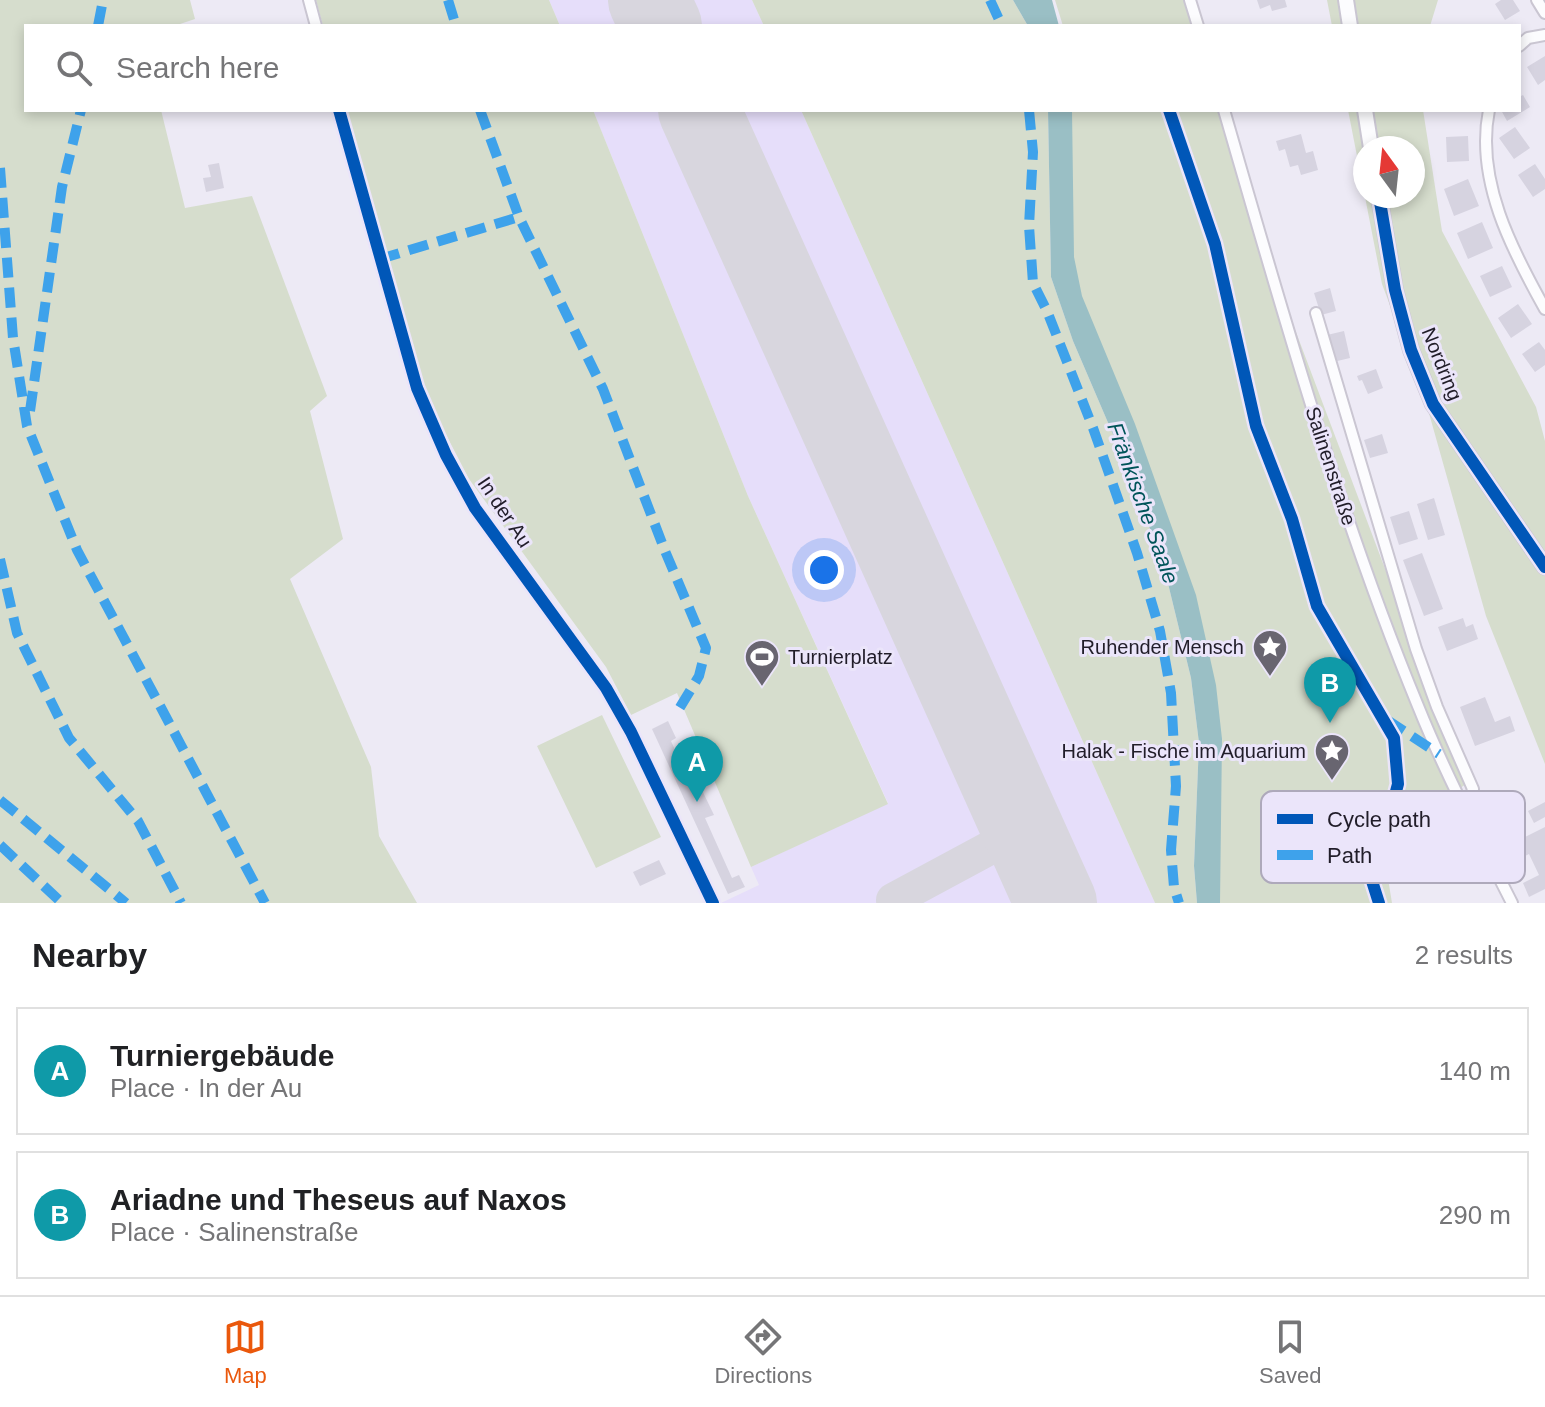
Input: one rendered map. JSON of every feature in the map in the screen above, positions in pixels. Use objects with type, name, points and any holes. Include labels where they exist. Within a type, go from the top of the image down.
[{"type":"main road","points":[[1346,0],[1350,24]]},
{"type":"main road","points":[[1365,112],[1369,136]]},
{"type":"main road","name":"Nordring","points":[[1381,208],[1395,290],[1411,350],[1433,404],[1545,567]]},
{"type":"street","points":[[309,0],[315,24]]},
{"type":"street","points":[[1190,0],[1197,24]]},
{"type":"street","points":[[1537,0],[1545,13]]},
{"type":"street","points":[[1521,44],[1528,38],[1545,35]]},
{"type":"street","name":"In der Au","points":[[340,112],[417,388],[446,455],[475,508],[606,688],[631,732],[713,903]]},
{"type":"street","name":"Salinenstraße","points":[[1225,112],[1336,483],[1418,707],[1456,791]]},
{"type":"street","points":[[1489,112],[1485,128],[1491,188],[1504,227],[1545,309]]},
{"type":"street","name":"Salinenstraße","points":[[1316,313],[1416,649],[1472,791]]},
{"type":"street","name":"Salinenstraße","points":[[1502,883],[1512,903]]},
{"type":"shaded area","points":[[549,0],[752,0],[763,24],[559,24]]},
{"type":"shaded area","points":[[594,112],[802,112],[1155,903],[721,903],[759,885],[751,867],[888,803],[748,496]]},
{"type":"green space","points":[[0,0],[190,0],[195,19],[180,24],[24,24],[24,112],[161,112],[185,208],[252,196],[327,396],[310,411],[343,539],[290,579],[371,767],[379,836],[417,903],[0,903]]},
{"type":"green space","points":[[316,0],[549,0],[559,24],[322,24]]},
{"type":"green space","points":[[752,0],[1013,0],[1027,24],[763,24]]},
{"type":"green space","points":[[1055,0],[1184,0],[1191,24],[1062,24]]},
{"type":"green space","points":[[1327,0],[1438,0],[1431,24],[1332,24]]},
{"type":"green space","points":[[347,112],[594,112],[748,496],[888,804],[751,867],[677,693],[631,715],[606,667],[469,479],[426,396]]},
{"type":"green space","points":[[802,112],[1048,112],[1051,277],[1073,341],[1127,467],[1164,567],[1191,678],[1199,743],[1194,866],[1197,903],[1155,903]]},
{"type":"green space","points":[[1069,112],[1220,112],[1261,239],[1466,784],[1456,791],[1261,791],[1261,883],[1389,883],[1392,903],[1217,903],[1207,678],[1070,288]]},
{"type":"green space","points":[[1348,112],[1423,112],[1442,231],[1536,407],[1545,441],[1545,764],[1486,616],[1425,399],[1382,284],[1367,208],[1425,208],[1425,136],[1353,136]]},
{"type":"green space","points":[[602,715],[661,837],[596,868],[537,746]]},
{"type":"water","points":[[1013,0],[1052,0],[1058,24],[1027,24]]},
{"type":"water","name":"Fränkische Saale","points":[[1048,112],[1072,112],[1074,257],[1082,296],[1135,424],[1196,595],[1216,685],[1222,739],[1220,903],[1197,903],[1194,866],[1199,743],[1191,678],[1164,567],[1127,467],[1073,341],[1051,277]]},
{"type":"building","points":[[1257,0],[1285,0],[1287,7],[1272,11],[1270,5],[1260,9]]},
{"type":"building","points":[[1501,0],[1513,0],[1520,11],[1505,20],[1495,4]]},
{"type":"building","points":[[1545,56],[1545,80],[1538,85],[1527,67]]},
{"type":"building","points":[[1521,96],[1530,107],[1507,121],[1502,112],[1521,112]]},
{"type":"building","points":[[1515,127],[1530,148],[1514,159],[1499,138]]},
{"type":"building","points":[[1301,134],[1306,153],[1313,151],[1318,170],[1301,175],[1298,165],[1290,167],[1285,149],[1279,151],[1276,141]]},
{"type":"building","points":[[1468,136],[1469,161],[1447,162],[1446,137]]},
{"type":"building","points":[[219,163],[224,188],[206,192],[203,178],[211,177],[208,165]]},
{"type":"building","points":[[1535,164],[1545,179],[1545,189],[1533,197],[1518,175]]},
{"type":"building","points":[[1468,179],[1479,206],[1454,216],[1444,189]]},
{"type":"building","points":[[1482,222],[1493,248],[1468,259],[1457,233]]},
{"type":"building","points":[[1502,266],[1512,287],[1490,297],[1480,276]]},
{"type":"building","points":[[1330,288],[1336,311],[1321,315],[1314,293]]},
{"type":"building","points":[[1518,304],[1532,324],[1511,338],[1498,318]]},
{"type":"building","points":[[1344,331],[1350,358],[1333,362],[1327,335]]},
{"type":"building","points":[[1539,342],[1545,350],[1545,365],[1535,372],[1522,354]]},
{"type":"building","points":[[1376,369],[1383,388],[1368,394],[1357,376]]},
{"type":"building","points":[[1382,434],[1388,453],[1370,458],[1364,440]]},
{"type":"building","points":[[1434,498],[1445,535],[1428,540],[1417,504]]},
{"type":"building","points":[[1409,511],[1418,539],[1399,545],[1390,517]]},
{"type":"building","points":[[1422,553],[1443,609],[1424,616],[1403,560]]},
{"type":"building","points":[[1463,618],[1466,627],[1473,624],[1478,639],[1447,651],[1438,627]]},
{"type":"building","points":[[1485,697],[1495,722],[1510,716],[1515,731],[1475,746],[1460,707]]},
{"type":"building","points":[[668,721],[676,738],[671,741],[693,789],[700,786],[714,815],[705,818],[732,878],[739,875],[745,887],[728,894],[652,729]]},
{"type":"building","points":[[1545,802],[1545,817],[1534,823],[1528,811]]},
{"type":"building","points":[[1545,827],[1545,889],[1529,897],[1523,883],[1539,875],[1529,854],[1525,856],[1525,837]]},
{"type":"building","points":[[659,860],[666,874],[640,886],[633,872]]},
{"type":"taxiway","points":[[893,900],[1023,830]]},
{"type":"runway","points":[[649,0],[660,24]]},
{"type":"runway","points":[[700,112],[1056,903]]},
{"type":"marked path","points":[[98,24],[103,0]]},
{"type":"marked path","points":[[448,0],[455,24]]},
{"type":"marked path","points":[[990,0],[1001,24]]},
{"type":"marked path","points":[[30,411],[62,187],[81,112]]},
{"type":"marked path","points":[[481,112],[519,217],[603,389],[706,648],[699,676],[679,709]]},
{"type":"marked path","points":[[1029,112],[1033,152],[1029,226],[1033,283],[1093,428],[1137,553],[1160,631],[1171,693],[1176,786],[1171,850],[1174,887],[1179,903]]},
{"type":"marked path","points":[[0,168],[13,338],[27,426],[77,550],[265,903]]},
{"type":"marked path","points":[[380,259],[519,217]]},
{"type":"marked path","points":[[0,559],[17,633],[69,738],[138,821],[181,903]]},
{"type":"marked path","points":[[1387,720],[1439,754]]},
{"type":"marked path","points":[[0,800],[126,903]]},
{"type":"marked path","points":[[0,845],[62,903]]},
{"type":"cycle path","points":[[340,112],[417,388],[446,455],[475,508],[606,688],[631,732],[713,903]]},
{"type":"cycle path","points":[[1170,112],[1215,244],[1256,426],[1292,519],[1317,606],[1394,738],[1396,791]]},
{"type":"cycle path","points":[[1381,208],[1395,290],[1411,350],[1433,404],[1545,567]]},
{"type":"cycle path","points":[[1373,883],[1379,903]]},
{"type":"place","name":"Ruhender Mensch","points":[[1270,678]]},
{"type":"place","name":"Turnierplatz","points":[[762,688]]},
{"type":"place","name":"Ariadne und Theseus auf Naxos","points":[[1330,723]]},
{"type":"place","name":"Halak - Fische im Aquarium","points":[[1332,782]]},
{"type":"place","name":"Turniergebäude","points":[[697,802]]}]
